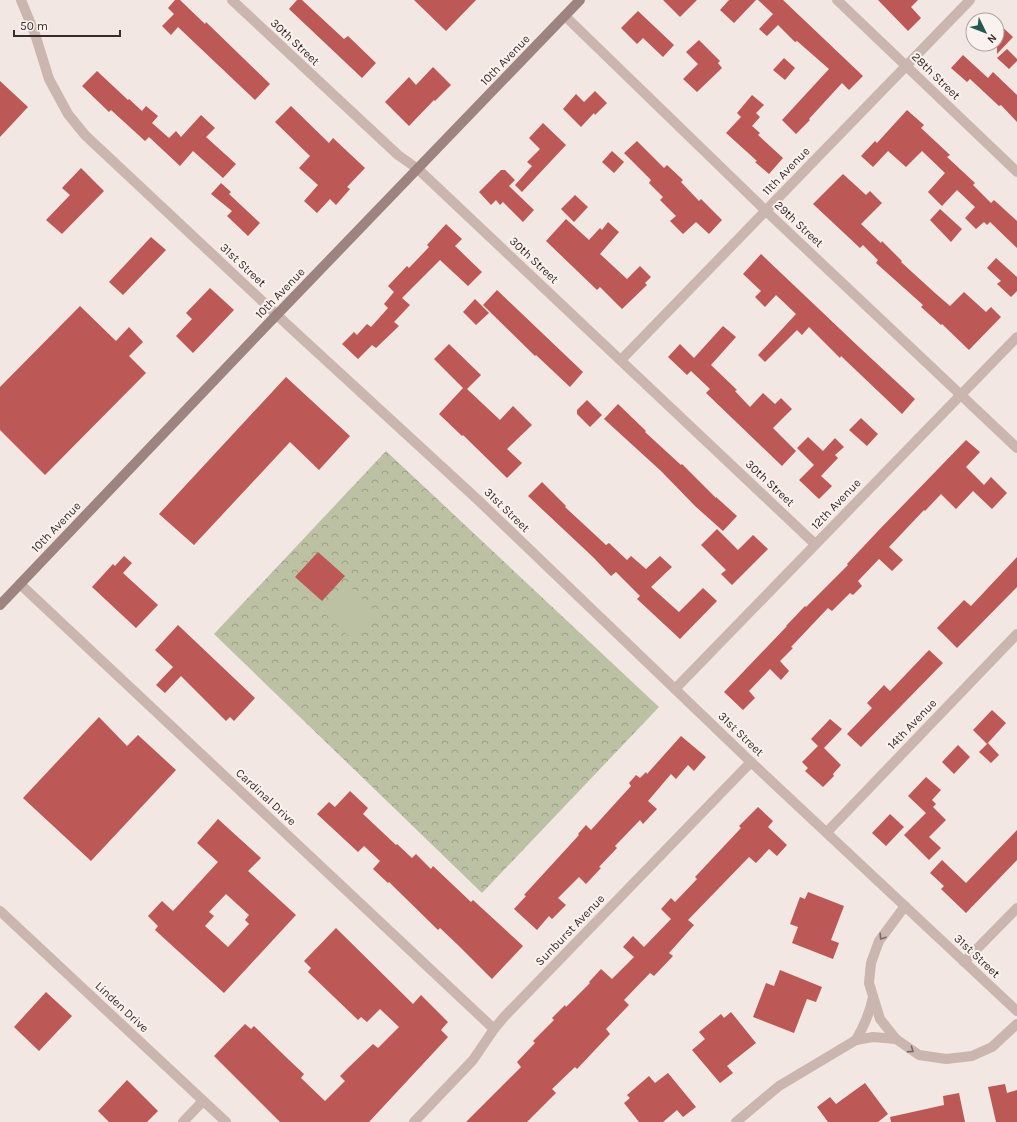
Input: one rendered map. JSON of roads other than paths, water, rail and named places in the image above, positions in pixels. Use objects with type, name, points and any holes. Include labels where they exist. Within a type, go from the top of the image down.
[{"type":"street","name":"31st Street","points":[[21,0],[35,34],[49,79],[68,114],[85,135],[277,315],[478,500],[751,762],[1017,1011]]},
{"type":"street","name":"30th Street","points":[[232,0],[398,155],[418,169],[815,544]]},
{"type":"street","name":"10th Avenue","points":[[0,605],[580,0]]},
{"type":"street","name":"28th Street","points":[[837,0],[1017,172]]},
{"type":"street","name":"11th Avenue","points":[[621,360],[970,0]]},
{"type":"street","name":"29th Street","points":[[565,16],[766,211],[1017,448]]},
{"type":"street","name":"12th Avenue","points":[[675,689],[1017,337]]},
{"type":"street","name":"Cardinal Drive","points":[[20,584],[494,1029]]},
{"type":"street","name":"14th Avenue","points":[[827,832],[1017,634]]},
{"type":"street","name":"Sunburst Avenue","points":[[414,1122],[473,1060],[504,1017],[751,762]]},
{"type":"street","points":[[905,906],[879,940],[871,964],[869,983],[880,1019],[896,1039],[919,1055],[946,1059],[965,1057],[972,1056],[992,1047],[1017,1024]]},
{"type":"street","points":[[964,962],[1017,908]]},
{"type":"street","name":"Linden Drive","points":[[0,910],[226,1122]]},
{"type":"street","points":[[856,1040],[868,1015],[873,996]]},
{"type":"street","points":[[736,1122],[779,1086],[856,1040],[873,1037],[896,1039]]},
{"type":"street","points":[[183,1122],[203,1101]]}]
